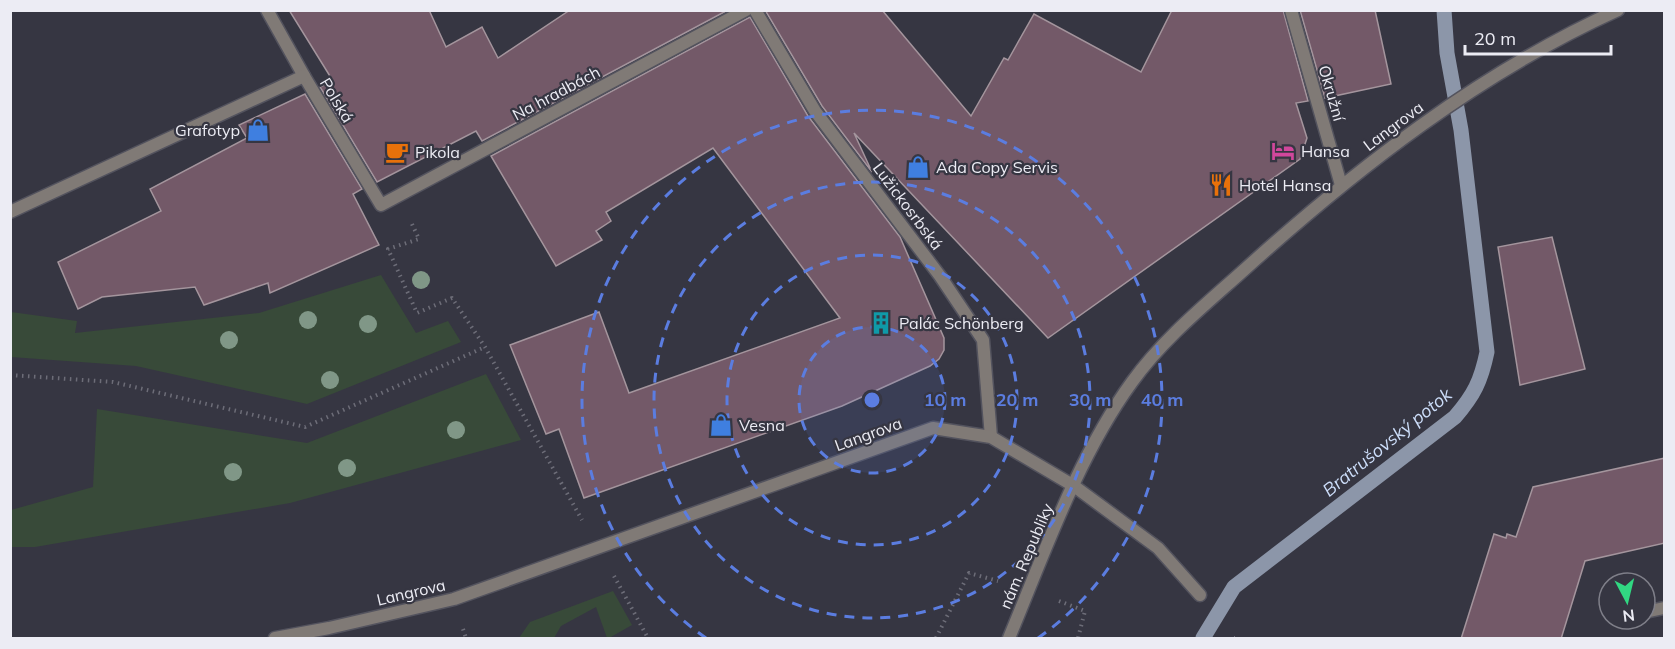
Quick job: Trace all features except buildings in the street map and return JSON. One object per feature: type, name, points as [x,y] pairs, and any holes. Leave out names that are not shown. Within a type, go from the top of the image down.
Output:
[{"type":"street","name":"Polská","points":[[267,10],[303,76],[381,205]]},
{"type":"street","name":"Na hradbách","points":[[381,205],[746,10]]},
{"type":"street","name":"Lužickosrbská","points":[[755,10],[815,111],[940,276],[983,340],[991,437]]},
{"type":"street","name":"Okružní","points":[[1291,10],[1341,185]]},
{"type":"street","name":"Langrova","points":[[275,639],[454,599],[933,428],[991,437],[1074,486],[1103,427],[1132,382],[1161,346],[1341,185],[1440,111],[1575,30],[1618,10]]},
{"type":"street","points":[[10,212],[303,76]]},
{"type":"street","points":[[1074,486],[1158,548],[1200,595]]},
{"type":"street","name":"nám. Republiky","points":[[1009,639],[1074,486]]},
{"type":"path","points":[[388,249],[417,313],[452,298],[485,346],[648,639]]},
{"type":"path","points":[[10,375],[113,382],[305,427],[485,346]]},
{"type":"path","points":[[936,639],[969,573]]},
{"type":"green space","points":[[381,275],[416,333],[448,321],[461,342],[307,404],[136,366],[11,357],[11,312],[77,321],[75,333],[259,313]]},
{"type":"green space","points":[[486,374],[521,440],[290,503],[35,547],[11,547],[11,510],[93,487],[97,409],[307,443]]},
{"type":"green space","points":[[613,591],[632,625],[609,638],[607,638],[596,607],[561,626],[554,638],[519,638],[530,622]]},
{"type":"waterway","name":"Bratrušovský potok","points":[[1203,638],[1234,587],[1455,417],[1467,402],[1479,380],[1487,352],[1461,130],[1447,53],[1444,10]]},
{"type":"place","name":"Grafotyp","points":[[258,130]]},
{"type":"place","name":"Hansa","points":[[1283,151]]},
{"type":"place","name":"Pikola","points":[[397,152]]},
{"type":"place","name":"Ada Copy Servis","points":[[918,167]]},
{"type":"place","name":"Hotel Hansa","points":[[1221,185]]},
{"type":"place","name":"Palác Schönberg","points":[[881,323]]},
{"type":"place","name":"Vesna","points":[[721,425]]}]
